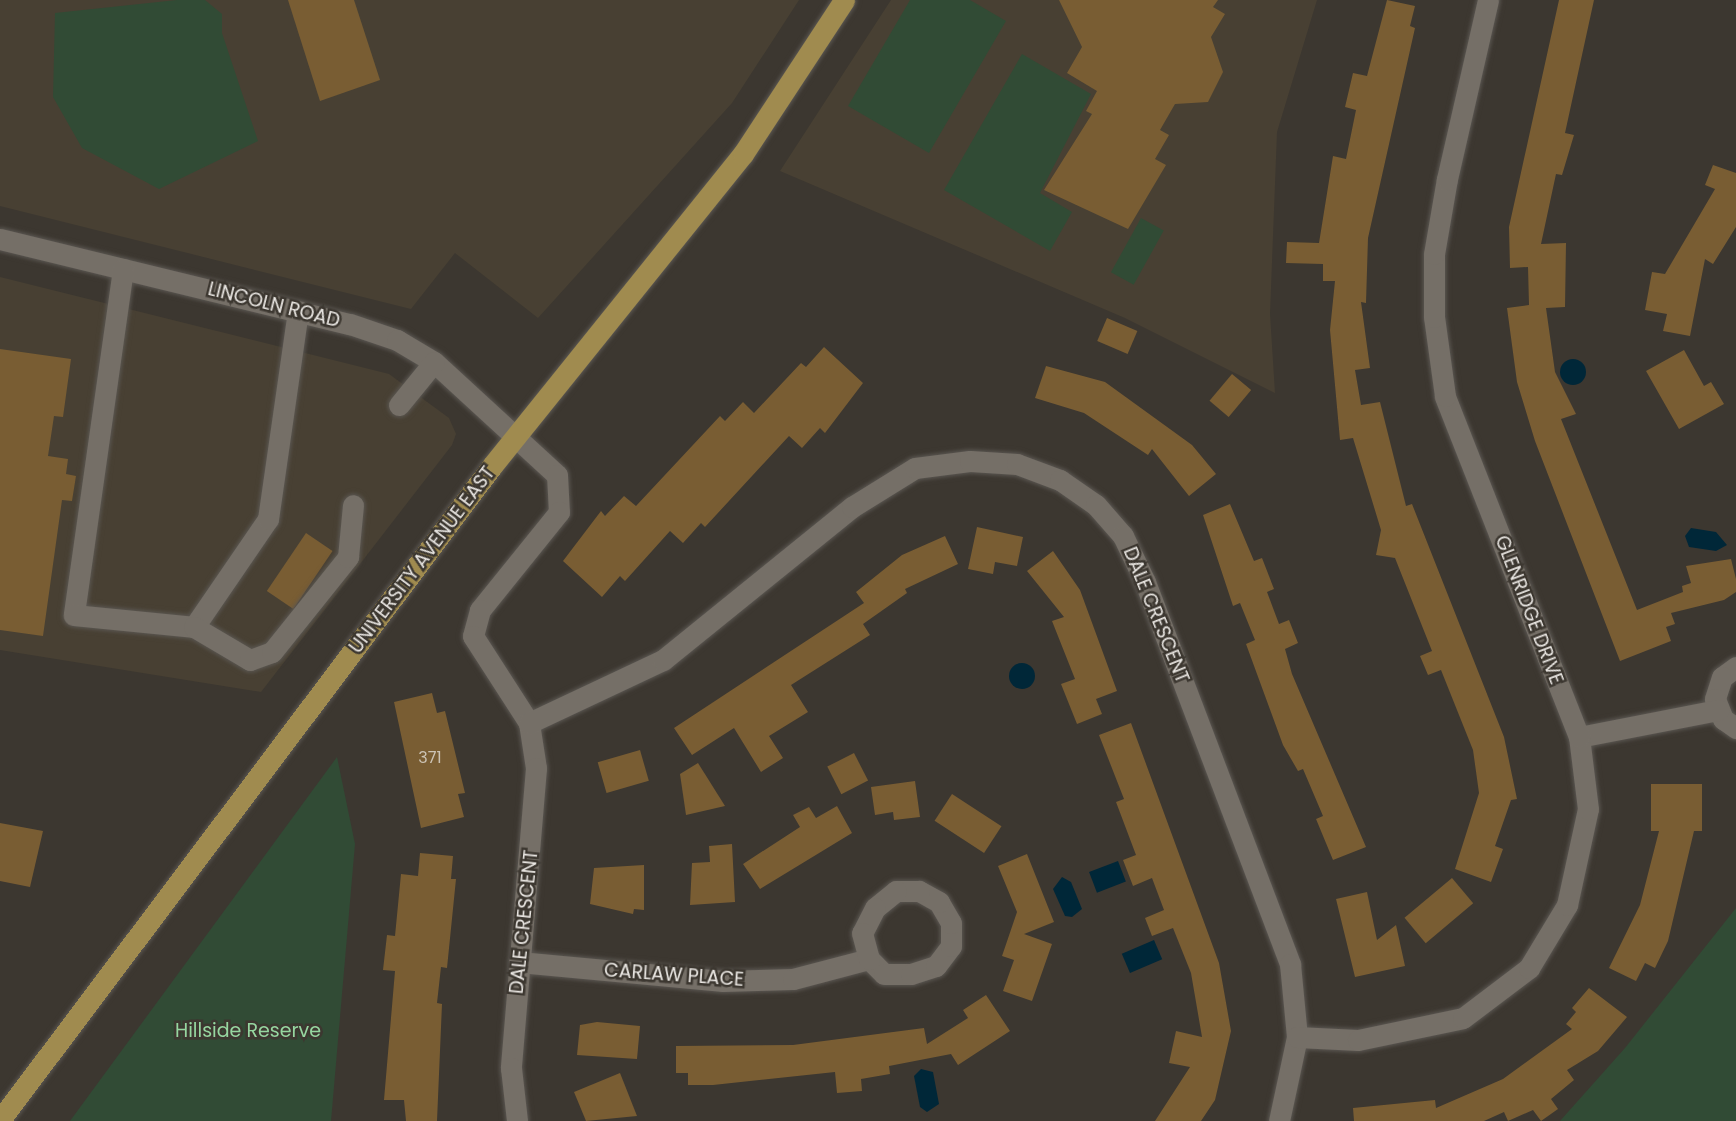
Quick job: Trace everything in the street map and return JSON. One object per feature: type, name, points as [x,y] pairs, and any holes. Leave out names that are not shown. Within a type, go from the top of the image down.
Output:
[{"type":"main road","name":"UNIVERSITY AVENUE EAST","points":[[0,1121],[516,437],[743,154],[844,0]]},
{"type":"street","name":"GLENRIDGE DRIVE","points":[[1297,1037],[1358,1040],[1463,1018],[1530,968],[1567,905],[1588,809],[1579,737],[1445,396],[1434,317],[1441,217],[1488,0]]},
{"type":"street","name":"LINCOLN ROAD","points":[[0,239],[298,311],[397,340],[434,362],[516,437]]},
{"type":"street","points":[[123,269],[74,615],[194,627],[250,660],[272,652],[348,557],[354,505]]},
{"type":"street","points":[[194,627],[268,519],[298,311]]},
{"type":"street","points":[[399,405],[434,362]]},
{"type":"street","name":"DALE CRESCENT","points":[[516,437],[557,475],[559,512],[480,610],[473,636],[528,723],[536,768],[535,820],[519,962],[511,1068],[517,1121]]},
{"type":"street","name":"DALE CRESCENT","points":[[528,723],[663,660],[852,507],[915,468],[970,461],[1017,464],[1060,480],[1096,505],[1123,536],[1145,582],[1290,964],[1297,1037],[1279,1121]]},
{"type":"street","points":[[1736,667],[1717,688],[1718,710],[1736,728]]},
{"type":"street","points":[[1579,737],[1718,710]]},
{"type":"street","points":[[896,891],[919,891],[939,902],[951,923],[951,946],[936,966],[884,974],[869,959],[862,933],[885,900],[896,891]]},
{"type":"street","name":"CARLAW PLACE","points":[[519,962],[723,981],[793,979],[869,959]]},
{"type":"shaded area","points":[[0,0],[799,0],[732,103],[538,318],[455,253],[411,309],[0,206]]},
{"type":"shaded area","points":[[891,0],[1317,0],[1277,132],[1270,314],[1275,393],[1125,318],[780,171]]},
{"type":"shaded area","points":[[0,277],[389,374],[449,418],[456,434],[452,445],[261,692],[0,650]]},
{"type":"green space","points":[[177,0],[205,0],[222,14],[222,33],[258,141],[159,189],[82,148],[53,97],[55,13]]},
{"type":"green space","points":[[910,0],[970,0],[1006,21],[929,153],[848,106]]},
{"type":"green space","points":[[1022,54],[1091,94],[1040,193],[1072,212],[1050,251],[944,190]]},
{"type":"green space","points":[[1141,218],[1164,231],[1134,285],[1111,272]]},
{"type":"green space","name":"Hillside Reserve","points":[[337,757],[355,844],[331,1121],[70,1121]]},
{"type":"green space","points":[[1736,908],[1736,1121],[1560,1121],[1625,1048]]},
{"type":"water","points":[[1573,359],[1582,363],[1586,372],[1582,381],[1573,385],[1564,381],[1560,372],[1564,363]]},
{"type":"water","points":[[1691,528],[1716,532],[1727,545],[1716,551],[1689,547],[1685,536]]},
{"type":"water","points":[[1022,663],[1031,667],[1035,676],[1031,685],[1022,689],[1013,685],[1009,676],[1013,667]]},
{"type":"water","points":[[1118,861],[1126,882],[1097,893],[1089,872]]},
{"type":"water","points":[[1062,877],[1071,882],[1082,909],[1072,917],[1065,916],[1053,889]]},
{"type":"water","points":[[1154,940],[1162,959],[1130,973],[1122,954]]},
{"type":"water","points":[[921,1069],[933,1072],[939,1104],[927,1112],[920,1107],[914,1076]]},
{"type":"building","points":[[288,0],[354,0],[380,80],[320,101]]},
{"type":"building","points":[[1059,0],[1218,0],[1213,7],[1225,14],[1211,37],[1223,72],[1208,102],[1175,104],[1160,130],[1169,135],[1155,159],[1166,165],[1128,229],[1044,190],[1092,114],[1086,111],[1097,91],[1067,73],[1082,47]]},
{"type":"building","points":[[1387,0],[1415,6],[1410,26],[1415,28],[1368,238],[1366,303],[1361,302],[1370,368],[1355,370],[1361,405],[1380,402],[1406,506],[1412,504],[1504,737],[1517,799],[1511,800],[1495,846],[1503,849],[1491,882],[1455,869],[1479,793],[1473,750],[1441,670],[1428,675],[1420,656],[1432,651],[1395,558],[1376,555],[1381,530],[1353,438],[1340,440],[1330,330],[1335,281],[1323,281],[1323,264],[1286,263],[1287,242],[1319,243],[1333,156],[1346,159],[1356,110],[1345,107],[1353,73],[1367,76]]},
{"type":"building","points":[[1559,0],[1594,0],[1565,133],[1574,135],[1562,175],[1556,174],[1541,244],[1566,243],[1565,307],[1546,308],[1555,372],[1576,414],[1561,419],[1637,610],[1683,592],[1682,586],[1691,583],[1686,566],[1731,559],[1736,579],[1736,592],[1724,600],[1671,613],[1675,624],[1666,627],[1671,641],[1620,661],[1535,441],[1517,382],[1507,308],[1529,305],[1528,267],[1510,268],[1509,227]]},
{"type":"building","points":[[1713,165],[1736,173],[1736,227],[1713,264],[1705,259],[1690,336],[1663,331],[1667,314],[1645,310],[1652,272],[1665,274],[1715,189],[1705,185]]},
{"type":"building","points":[[1107,318],[1137,331],[1128,354],[1097,341]]},
{"type":"building","points":[[824,347],[863,383],[825,433],[820,428],[802,448],[789,436],[705,527],[701,523],[683,543],[670,531],[625,581],[620,576],[602,597],[563,561],[601,511],[605,516],[624,496],[636,506],[720,416],[725,421],[743,402],[754,413],[801,363],[806,367]]},
{"type":"building","points":[[0,349],[71,359],[63,417],[54,416],[48,456],[68,459],[66,474],[76,476],[72,501],[62,500],[43,636],[0,630]]},
{"type":"building","points":[[1684,350],[1704,386],[1711,382],[1724,404],[1679,429],[1646,371]]},
{"type":"building","points":[[1046,366],[1105,382],[1192,445],[1216,474],[1189,496],[1152,449],[1148,455],[1084,413],[1035,398]]},
{"type":"building","points":[[1232,374],[1251,390],[1229,417],[1210,401]]},
{"type":"building","points":[[1230,504],[1254,561],[1262,558],[1274,589],[1267,592],[1279,624],[1289,620],[1298,643],[1285,649],[1292,674],[1366,847],[1333,860],[1316,819],[1323,816],[1303,769],[1298,771],[1283,745],[1246,644],[1255,640],[1240,603],[1233,606],[1203,515]]},
{"type":"building","points":[[977,527],[1023,537],[1017,566],[995,562],[993,574],[968,569]]},
{"type":"building","points":[[306,533],[333,551],[293,609],[267,591]]},
{"type":"building","points":[[945,536],[958,564],[905,589],[907,593],[863,624],[870,635],[791,685],[808,712],[769,736],[783,758],[761,772],[734,728],[692,755],[674,728],[864,603],[856,592],[902,555]]},
{"type":"building","points":[[1053,551],[1080,590],[1117,691],[1096,699],[1102,714],[1077,724],[1061,684],[1075,679],[1052,621],[1064,617],[1027,571]]},
{"type":"building","points":[[432,693],[437,713],[445,711],[465,793],[458,794],[464,817],[421,828],[394,702]]},
{"type":"building","points":[[1131,723],[1219,963],[1231,1031],[1215,1100],[1201,1121],[1155,1121],[1190,1067],[1169,1063],[1176,1031],[1202,1037],[1191,973],[1173,928],[1152,936],[1145,918],[1164,910],[1152,878],[1133,886],[1123,860],[1136,855],[1116,802],[1124,799],[1099,735]]},
{"type":"building","points":[[640,750],[649,781],[607,793],[598,762]]},
{"type":"building","points":[[854,753],[868,781],[841,794],[827,767]]},
{"type":"building","points":[[698,763],[725,806],[686,815],[680,774]]},
{"type":"building","points":[[915,781],[920,817],[894,820],[893,812],[875,815],[871,787]]},
{"type":"building","points":[[1651,784],[1702,784],[1702,831],[1694,831],[1668,941],[1655,968],[1645,963],[1636,981],[1609,968],[1640,905],[1659,831],[1651,831]]},
{"type":"building","points":[[952,794],[1001,826],[984,853],[935,821]]},
{"type":"building","points":[[837,806],[852,833],[760,889],[743,864],[800,827],[793,815],[809,807],[816,818]]},
{"type":"building","points":[[0,823],[43,831],[30,887],[0,881]]},
{"type":"building","points":[[732,844],[735,902],[690,905],[692,863],[710,862],[709,846]]},
{"type":"building","points":[[420,853],[453,856],[451,879],[456,879],[447,968],[441,967],[437,1003],[442,1004],[437,1121],[406,1121],[404,1100],[384,1100],[395,971],[383,970],[387,935],[395,936],[401,874],[418,876]]},
{"type":"building","points":[[1027,854],[1054,922],[1024,934],[1052,944],[1032,1001],[1003,991],[1014,960],[1002,956],[1017,912],[998,866]]},
{"type":"building","points":[[644,865],[644,910],[634,909],[633,914],[590,904],[594,868]]},
{"type":"building","points":[[1452,878],[1473,903],[1426,943],[1405,918]]},
{"type":"building","points":[[1367,892],[1377,940],[1396,925],[1405,966],[1355,977],[1336,899]]},
{"type":"building","points":[[1589,988],[1627,1017],[1598,1051],[1567,1070],[1574,1080],[1551,1099],[1558,1109],[1541,1121],[1533,1110],[1508,1121],[1504,1112],[1484,1121],[1354,1121],[1353,1108],[1435,1100],[1436,1108],[1503,1079],[1572,1029],[1566,1024],[1576,1012],[1572,1008]]},
{"type":"building","points":[[986,995],[1010,1031],[958,1065],[951,1054],[889,1066],[890,1074],[861,1079],[862,1091],[837,1093],[835,1072],[713,1085],[688,1085],[688,1073],[676,1073],[676,1046],[793,1045],[924,1028],[927,1044],[968,1018],[963,1010]]},
{"type":"building","points":[[597,1022],[640,1026],[637,1059],[577,1055],[580,1025]]},
{"type":"building","points":[[620,1073],[637,1116],[586,1121],[574,1092]]}]
